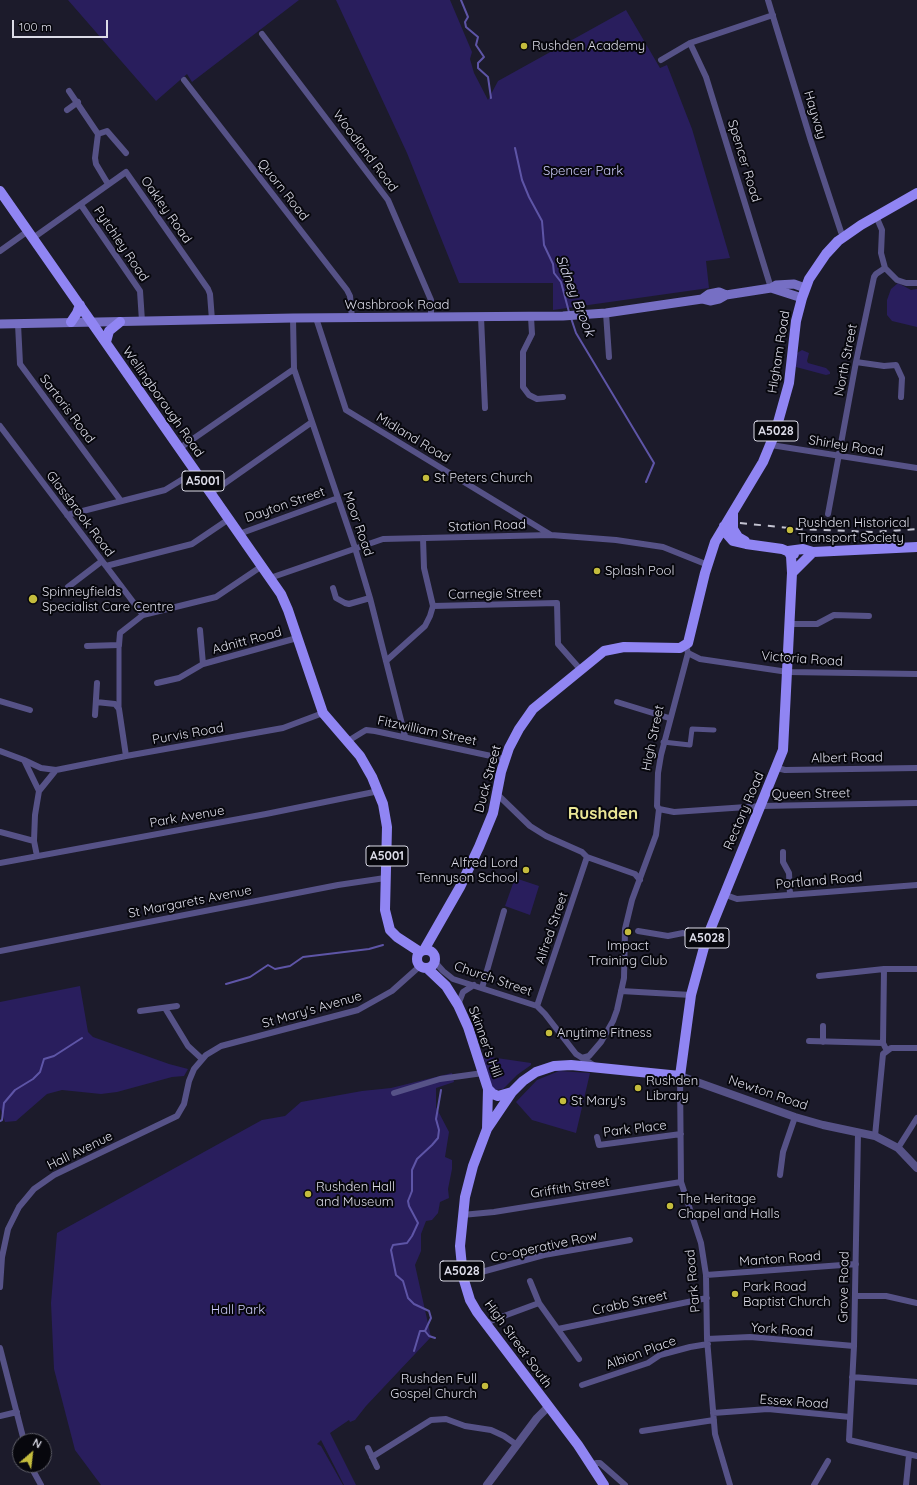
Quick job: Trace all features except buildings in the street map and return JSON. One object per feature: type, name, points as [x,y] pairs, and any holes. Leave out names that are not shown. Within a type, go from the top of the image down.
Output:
[{"type":"main road","name":"Wellingborough Road","points":[[0,191],[262,566],[285,602],[323,714],[348,741],[367,766],[378,791],[387,827],[385,910],[390,930],[397,938],[422,951]]},
{"type":"main road","name":"Higham Road","points":[[733,512],[771,445],[788,389],[792,341],[804,293],[821,261],[844,236],[917,193]]},
{"type":"main road","name":"Washbrook Road","points":[[0,324],[293,318],[569,316],[606,313],[702,299],[716,300],[726,295],[771,288],[776,285],[794,284],[804,293]]},
{"type":"main road","points":[[71,322],[80,305]]},
{"type":"main road","points":[[106,342],[109,331],[120,322]]},
{"type":"main road","points":[[733,512],[732,526],[734,538]]},
{"type":"main road","name":"High Street","points":[[687,650],[715,542],[733,512]]},
{"type":"main road","points":[[724,526],[738,542],[788,551],[803,549],[813,552],[917,547]]},
{"type":"main road","points":[[714,549],[720,543],[734,538]]},
{"type":"main road","name":"Rectory Road","points":[[680,1076],[691,995],[706,940],[777,768],[784,742],[792,573],[791,556],[788,551]]},
{"type":"main road","points":[[792,573],[813,552]]},
{"type":"main road","name":"Duck Street","points":[[422,951],[460,887],[479,847],[491,819],[505,759],[514,736],[533,709],[598,655],[616,648],[676,648],[687,650]]},
{"type":"main road","points":[[422,951],[417,958],[427,965]]},
{"type":"main road","name":"A5028","points":[[422,951],[432,953],[427,965]]},
{"type":"main road","name":"Skinner's Hill","points":[[427,965],[446,986],[458,1005],[468,1027],[488,1089],[487,1129]]},
{"type":"main road","name":"A5028","points":[[512,1092],[523,1080],[536,1072],[554,1066],[571,1065],[599,1068]]},
{"type":"main road","name":"Newton Road","points":[[599,1068],[680,1076]]},
{"type":"main road","name":"Skinner's Hill","points":[[488,1089],[498,1096],[512,1092]]},
{"type":"main road","name":"High Street South","points":[[512,1092],[487,1129],[471,1173],[462,1215],[460,1246],[463,1277],[470,1300],[486,1324],[548,1407]]},
{"type":"main road","name":"A5028","points":[[548,1407],[592,1465],[604,1485]]},
{"type":"street","name":"Hayway","points":[[768,0],[840,232],[844,236]]},
{"type":"street","points":[[661,60],[690,43],[773,16]]},
{"type":"street","name":"Woodland Road","points":[[262,34],[388,200],[431,300],[431,317]]},
{"type":"street","name":"Spencer Road","points":[[690,43],[706,77],[771,288]]},
{"type":"street","name":"Quorn Road","points":[[184,80],[347,290],[350,296],[352,318]]},
{"type":"street","points":[[69,91],[78,102],[98,134],[95,158],[96,164],[108,184]]},
{"type":"street","points":[[68,110],[78,102]]},
{"type":"street","points":[[98,134],[107,131],[126,153]]},
{"type":"street","name":"Oakley Road","points":[[0,251],[81,205],[126,172],[208,289],[210,294],[212,320]]},
{"type":"street","name":"Pytchley Road","points":[[81,205],[140,291],[142,321]]},
{"type":"street","points":[[876,216],[882,230],[881,260],[885,268],[897,280],[906,283],[917,283]]},
{"type":"street","name":"North Street","points":[[828,514],[856,362],[874,277],[885,268]]},
{"type":"street","points":[[606,313],[608,357]]},
{"type":"street","points":[[481,317],[485,408]]},
{"type":"street","points":[[532,317],[532,334],[523,352],[523,387],[529,395],[537,399],[563,397]]},
{"type":"street","name":"Moor Road","points":[[293,318],[294,369],[355,548],[370,598],[405,736]]},
{"type":"street","name":"Midland Road","points":[[316,318],[346,410],[551,535]]},
{"type":"street","name":"Sartoris Road","points":[[18,324],[20,364],[121,501]]},
{"type":"street","points":[[856,362],[884,366],[896,365],[902,378],[901,397]]},
{"type":"street","points":[[180,448],[294,369]]},
{"type":"street","points":[[211,493],[312,422]]},
{"type":"street","name":"Glassbrook Road","points":[[0,426],[143,615]]},
{"type":"street","name":"Shirley Road","points":[[771,445],[917,468]]},
{"type":"street","points":[[67,516],[165,490],[196,471]]},
{"type":"street","name":"Dayton Street","points":[[239,534],[338,498]]},
{"type":"street","points":[[106,566],[192,544],[229,519]]},
{"type":"street","name":"Station Road","points":[[270,578],[383,539],[551,535],[616,540],[658,546],[708,565]]},
{"type":"street","points":[[386,661],[426,626],[430,616],[432,606],[424,568],[423,538]]},
{"type":"street","points":[[68,587],[102,561]]},
{"type":"street","points":[[126,756],[119,709],[120,633],[143,615],[216,597],[262,566]]},
{"type":"street","points":[[333,588],[336,598],[345,603],[349,604],[370,598]]},
{"type":"street","name":"Carnegie Street","points":[[432,606],[557,603],[558,644],[580,669]]},
{"type":"street","points":[[789,624],[817,624],[834,616],[869,616]]},
{"type":"street","name":"Adnitt Road","points":[[200,630],[203,664]]},
{"type":"street","name":"Adnitt Road","points":[[157,683],[179,678],[203,664],[297,638]]},
{"type":"street","points":[[87,646],[119,645]]},
{"type":"street","name":"Victoria Road","points":[[687,650],[700,659],[788,672],[917,674]]},
{"type":"street","name":"High Street","points":[[582,1058],[589,1056],[601,1042],[613,1021],[621,991],[624,978],[625,929],[656,835],[659,809],[657,806],[658,773],[663,742],[687,650]]},
{"type":"street","points":[[95,715],[97,683]]},
{"type":"street","points":[[0,701],[30,710]]},
{"type":"street","points":[[96,702],[115,704],[119,709]]},
{"type":"street","points":[[617,702],[669,718]]},
{"type":"street","name":"Purvis Road","points":[[0,751],[40,768],[56,770],[283,728],[323,714]]},
{"type":"street","points":[[663,742],[690,745],[692,729],[714,730]]},
{"type":"street","name":"Fitzwilliam Street","points":[[348,741],[366,730],[405,736],[505,759]]},
{"type":"street","points":[[24,760],[39,791]]},
{"type":"street","name":"Albert Road","points":[[777,768],[785,770],[917,768]]},
{"type":"street","points":[[37,856],[34,841],[35,815],[39,791],[56,770]]},
{"type":"street","name":"Park Avenue","points":[[0,863],[266,814],[378,791]]},
{"type":"street","points":[[497,794],[530,826],[546,836],[582,852],[587,857],[630,872],[640,880]]},
{"type":"street","name":"Queen Street","points":[[659,809],[674,812],[761,806],[917,803]]},
{"type":"street","points":[[0,832],[34,841]]},
{"type":"street","points":[[783,852],[783,862],[788,873],[790,895]]},
{"type":"street","name":"Alfred Street","points":[[537,1006],[587,857]]},
{"type":"street","name":"St Margarets Avenue","points":[[0,951],[338,885],[385,878]]},
{"type":"street","name":"Portland Road","points":[[724,894],[737,899],[917,885]]},
{"type":"street","points":[[482,988],[504,911]]},
{"type":"street","points":[[638,931],[668,936],[683,933],[706,940]]},
{"type":"street","name":"Church Street","points":[[427,965],[448,976],[537,1006],[576,1054],[599,1068]]},
{"type":"street","name":"St Mary's Avenue","points":[[202,1059],[221,1046],[358,1010],[392,992],[427,965]]},
{"type":"street","points":[[819,976],[884,969],[917,969]]},
{"type":"street","points":[[884,969],[883,1043],[886,1049]]},
{"type":"street","points":[[458,1005],[463,992],[474,985]]},
{"type":"street","points":[[621,991],[691,995]]},
{"type":"street","points":[[140,1011],[177,1006]]},
{"type":"street","points":[[165,1008],[188,1046],[202,1059]]},
{"type":"street","points":[[823,1026],[823,1042]]},
{"type":"street","points":[[809,1041],[883,1043]]},
{"type":"street","points":[[875,1136],[882,1054],[886,1049],[891,1048],[917,1048]]},
{"type":"street","points":[[571,1065],[576,1060],[576,1054]]},
{"type":"street","name":"Hall Avenue","points":[[0,1288],[2,1244],[19,1207],[34,1189],[44,1181],[177,1116],[184,1104],[190,1077],[202,1059]]},
{"type":"street","points":[[394,1093],[440,1079],[483,1073]]},
{"type":"street","name":"Newton Road","points":[[680,1076],[795,1117],[875,1136],[898,1148],[917,1168]]},
{"type":"street","name":"Park Road","points":[[680,1076],[681,1182],[701,1243],[706,1275],[708,1342],[715,1434],[730,1485]]},
{"type":"street","points":[[780,1175],[783,1152],[795,1117]]},
{"type":"street","points":[[898,1148],[917,1118]]},
{"type":"street","name":"Grove Road","points":[[858,1133],[854,1346],[849,1440],[909,1455]]},
{"type":"street","name":"Park Place","points":[[597,1137],[598,1145],[681,1134]]},
{"type":"street","name":"Griffith Street","points":[[462,1215],[494,1212],[681,1182]]},
{"type":"street","name":"Co-operative Row","points":[[463,1277],[544,1255],[630,1240]]},
{"type":"street","name":"Manton Road","points":[[706,1275],[856,1264]]},
{"type":"street","points":[[530,1281],[539,1303],[579,1359]]},
{"type":"street","points":[[855,1296],[886,1296],[917,1303]]},
{"type":"street","name":"Crabb Street","points":[[558,1329],[707,1298]]},
{"type":"street","points":[[486,1324],[539,1303]]},
{"type":"street","name":"York Road","points":[[708,1342],[750,1338],[854,1346]]},
{"type":"street","name":"Albion Place","points":[[582,1385],[648,1363],[660,1356],[708,1342]]},
{"type":"street","points":[[0,1348],[22,1433]]},
{"type":"street","points":[[852,1377],[917,1382]]},
{"type":"street","points":[[487,1485],[537,1418],[548,1407]]},
{"type":"street","name":"Essex Road","points":[[642,1431],[713,1416],[768,1409],[850,1417]]},
{"type":"street","points":[[0,1416],[17,1412]]},
{"type":"street","points":[[372,1457],[392,1446],[420,1425],[432,1420],[446,1419],[464,1426],[491,1430],[504,1436],[517,1445]]},
{"type":"street","points":[[368,1448],[377,1467]]},
{"type":"street","points":[[906,1485],[909,1455],[917,1456]]},
{"type":"street","points":[[814,1485],[828,1461]]},
{"type":"street","points":[[592,1465],[600,1463],[625,1485]]},
{"type":"street","points":[[35,1473],[42,1485]]},
{"type":"green space","points":[[68,0],[299,0],[192,82],[187,74],[156,101]]},
{"type":"green space","name":"Spencer Park","points":[[336,0],[450,0],[472,52],[470,59],[474,73],[488,100],[498,81],[626,10],[660,68],[667,65],[692,129],[730,258],[706,261],[709,288],[553,310],[553,283],[459,283],[407,153]]},
{"type":"green space","points":[[898,283],[911,290],[917,289],[917,327],[892,321],[887,315],[887,300],[891,289]]},
{"type":"green space","points":[[802,350],[809,353],[808,363],[826,368],[830,374],[826,375],[796,367],[795,362],[797,353]]},
{"type":"green space","points":[[515,878],[539,886],[530,915],[505,906]]},
{"type":"green space","points":[[80,986],[88,1032],[93,1037],[169,1064],[188,1069],[184,1076],[172,1077],[117,1092],[101,1094],[62,1090],[47,1094],[16,1121],[5,1122],[0,1108],[0,1002]]},
{"type":"green space","points":[[483,1056],[531,1063],[531,1065],[517,1075],[503,1089],[496,1090],[492,1087]]},
{"type":"green space","points":[[559,1071],[590,1073],[576,1133],[532,1120],[516,1102],[537,1080]]},
{"type":"green space","name":"Hall Park","points":[[452,1073],[454,1082],[436,1088],[436,1107],[449,1132],[445,1157],[452,1160],[452,1169],[448,1189],[449,1198],[440,1202],[438,1213],[432,1220],[426,1221],[421,1234],[421,1251],[415,1265],[431,1337],[366,1406],[355,1420],[350,1422],[349,1420],[330,1433],[356,1485],[344,1485],[321,1440],[317,1444],[321,1446],[343,1485],[101,1485],[75,1450],[54,1369],[51,1303],[57,1233],[262,1120],[285,1116],[301,1102],[362,1091],[391,1088]]},
{"type":"waterway","name":"Sidney Brook","points":[[461,0],[468,17],[465,22],[466,27],[478,37],[476,45],[484,57],[478,63],[478,68],[488,77],[491,98]]},
{"type":"waterway","name":"Sidney Brook","points":[[515,148],[522,180],[542,221],[544,245],[553,264],[554,273],[561,282],[569,312]]},
{"type":"waterway","name":"Sidney Brook","points":[[571,318],[576,333],[654,463],[646,482]]},
{"type":"waterway","points":[[226,984],[250,977],[268,965],[275,969],[290,966],[303,957],[369,949],[383,945]]},
{"type":"waterway","points":[[0,1121],[2,1120],[4,1103],[15,1090],[33,1079],[40,1072],[44,1059],[54,1056],[82,1038]]},
{"type":"waterway","name":"Sidney Brook","points":[[414,1351],[420,1331],[425,1331],[431,1318],[429,1311],[414,1304],[408,1298],[403,1281],[396,1275],[391,1250],[393,1245],[407,1243],[418,1223],[408,1201],[412,1191],[412,1170],[417,1159],[438,1138],[439,1130],[436,1119],[441,1090]]},
{"type":"waterway","points":[[425,1331],[429,1336],[435,1338]]},
{"type":"railway","points":[[740,523],[799,529],[874,532],[917,529]]},
{"type":"place","name":"Rushden Academy","points":[[524,46]]},
{"type":"place","name":"St Peters Church","points":[[426,478]]},
{"type":"place","name":"Rushden Historical Transport Society","points":[[790,530]]},
{"type":"place","name":"Splash Pool","points":[[597,571]]},
{"type":"place","name":"Spinneyfields Specialist Care Centre","points":[[33,599]]},
{"type":"place","name":"Alfred Lord Tennyson School","points":[[526,870]]},
{"type":"place","name":"Impact Training Club","points":[[628,932]]},
{"type":"place","name":"Anytime Fitness","points":[[549,1033]]},
{"type":"place","name":"Rushden Library","points":[[638,1088]]},
{"type":"place","name":"St Mary's","points":[[563,1101]]},
{"type":"place","name":"Rushden Hall and Museum","points":[[308,1194]]},
{"type":"place","name":"The Heritage Chapel and Halls","points":[[670,1206]]},
{"type":"place","name":"Park Road Baptist Church","points":[[735,1294]]},
{"type":"place","name":"Rushden Full Gospel Church","points":[[485,1386]]},
{"type":"district","name":"Rushden","points":[[603,814]]}]
